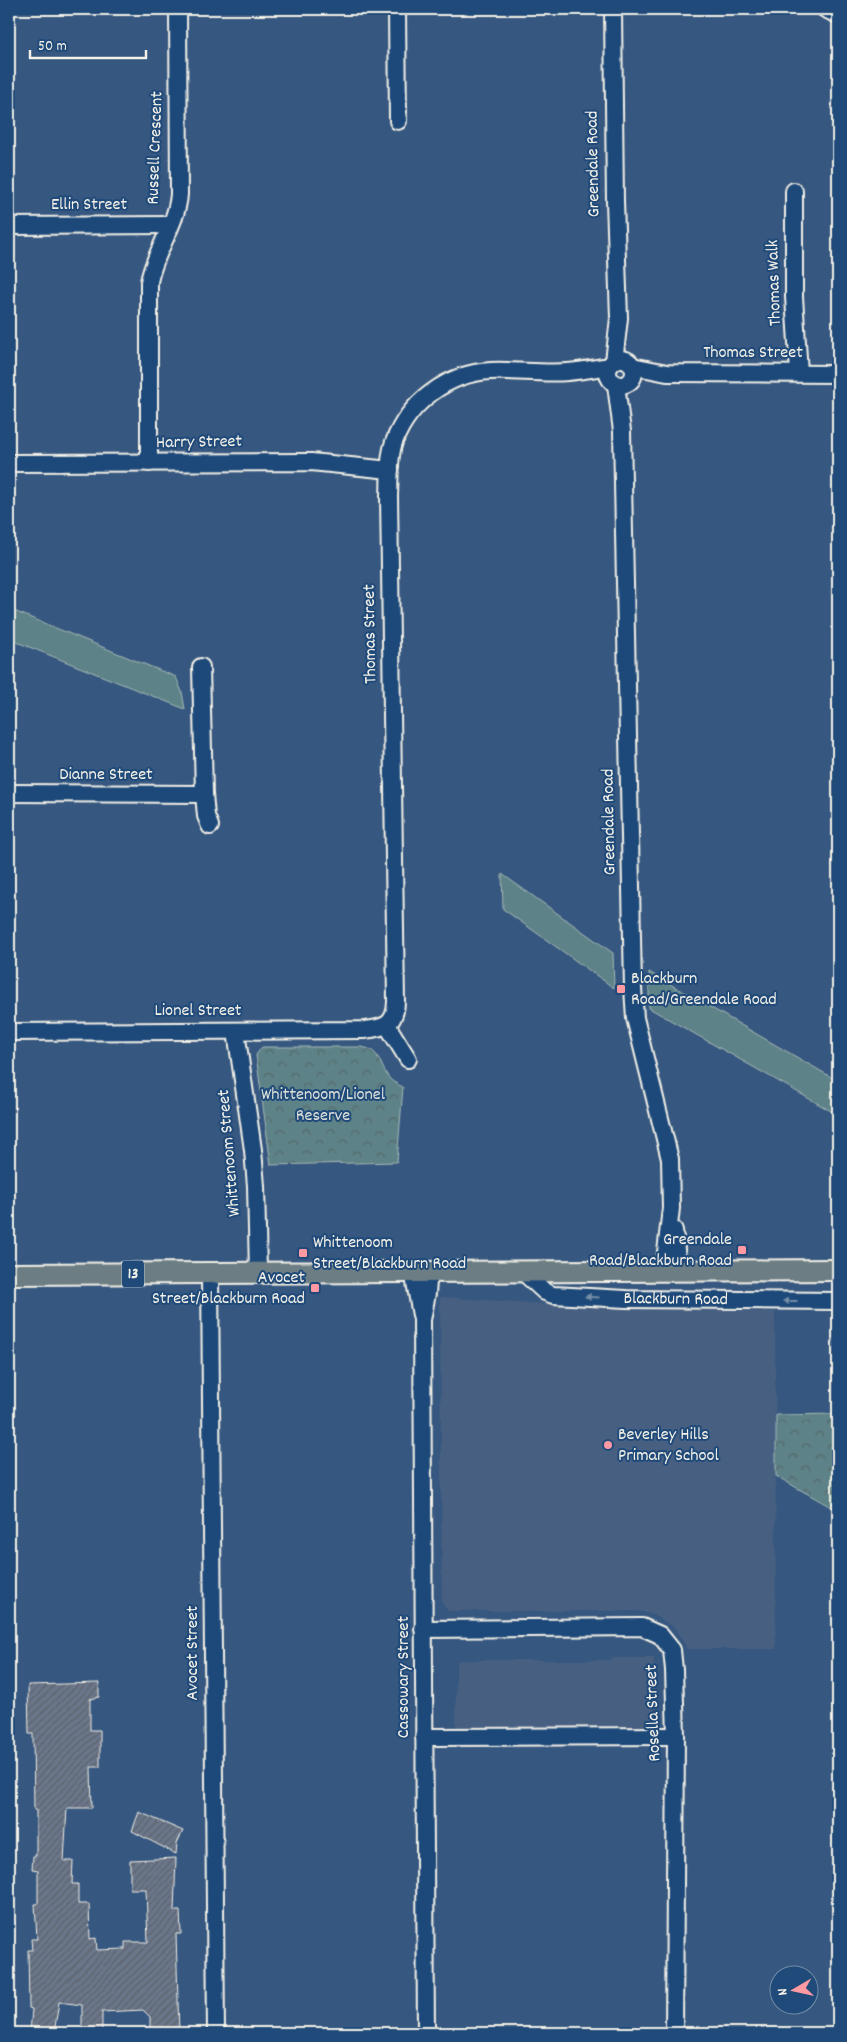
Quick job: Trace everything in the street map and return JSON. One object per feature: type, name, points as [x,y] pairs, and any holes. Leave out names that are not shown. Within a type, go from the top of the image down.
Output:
[{"type":"main road","name":"Blackburn Road","points":[[9,1274],[521,1270],[838,1270]]},
{"type":"street","name":"Russell Crescent","points":[[150,463],[148,282],[154,263],[177,210],[178,9]]},
{"type":"street","points":[[397,9],[398,121]]},
{"type":"street","name":"Greendale Road","points":[[613,9],[615,201],[621,373],[633,996],[635,1018],[670,1159],[671,1270]]},
{"type":"street","points":[[825,9],[838,16]]},
{"type":"street","name":"Thomas Walk","points":[[794,191],[794,297],[799,373]]},
{"type":"street","name":"Ellin Street","points":[[9,226],[170,225]]},
{"type":"street","name":"Thomas Street","points":[[387,1025],[394,1017],[396,1002],[390,470],[392,450],[401,428],[419,403],[441,386],[452,380],[478,372],[838,374]]},
{"type":"street","name":"Harry Street","points":[[9,462],[311,462],[390,470]]},
{"type":"street","points":[[201,667],[204,794],[206,816],[210,826]]},
{"type":"street","name":"Dianne Street","points":[[9,794],[204,794]]},
{"type":"street","points":[[387,1025],[408,1059]]},
{"type":"street","name":"Lionel Street","points":[[9,1032],[364,1030],[387,1025]]},
{"type":"street","name":"Whittenoom Street","points":[[236,1031],[253,1150],[256,1186],[258,1272]]},
{"type":"street","name":"Blackburn Road","points":[[521,1270],[546,1292],[553,1295],[626,1299],[838,1301]]},
{"type":"street","name":"Cassowary Street","points":[[421,1271],[427,1294],[422,1320],[426,2033]]},
{"type":"street","name":"Avocet Street","points":[[210,1273],[216,2033]]},
{"type":"street","name":"Rosella Street","points":[[423,1629],[642,1627],[660,1635],[672,1650],[676,1736],[674,2033]]},
{"type":"street","points":[[424,1737],[676,1736]]},
{"type":"shaded area","name":"Beverley Hills Primary School","points":[[440,1297],[530,1303],[775,1312],[776,1649],[687,1649],[677,1630],[672,1626],[653,1615],[639,1611],[448,1611],[442,1603]]},
{"type":"shaded area","points":[[612,1658],[654,1658],[654,1740],[456,1741],[456,1664],[459,1660],[611,1660]]},
{"type":"green space","points":[[9,609],[176,677],[182,692],[185,709],[9,639]]},
{"type":"green space","points":[[502,874],[613,953],[614,988],[503,909]]},
{"type":"green space","points":[[649,972],[838,1081],[838,1115],[649,1008]]},
{"type":"green space","name":"Whittenoom/Lionel Reserve","points":[[262,1047],[361,1047],[372,1050],[378,1057],[388,1077],[403,1087],[397,1162],[271,1165],[256,1055]]},
{"type":"green space","points":[[838,1414],[838,1511],[776,1476],[776,1415]]},
{"type":"building","points":[[99,1683],[99,1697],[90,1699],[90,1730],[100,1730],[100,1767],[91,1767],[92,1808],[67,1808],[64,1861],[73,1861],[72,1884],[78,1884],[78,1904],[89,1904],[90,1939],[96,1938],[97,1950],[125,1949],[125,1942],[148,1942],[146,1889],[130,1889],[130,1860],[176,1858],[174,1911],[180,1911],[181,1934],[176,1934],[179,2033],[150,2033],[150,2017],[143,2010],[102,2012],[102,2033],[82,2033],[82,2005],[59,2002],[54,2033],[30,2033],[32,2009],[29,2008],[28,1950],[32,1950],[31,1939],[37,1939],[35,1904],[38,1904],[38,1870],[32,1869],[33,1856],[36,1856],[36,1810],[34,1810],[33,1734],[29,1734],[28,1685]]},
{"type":"building","points":[[139,1812],[183,1831],[177,1843],[176,1854],[132,1831]]},
{"type":"place","name":"Blackburn Road/Greendale Road","points":[[621,989]]},
{"type":"place","name":"Greendale Road/Blackburn Road","points":[[742,1250]]},
{"type":"place","name":"Whittenoom Street/Blackburn Road","points":[[303,1253]]},
{"type":"place","name":"Avocet Street/Blackburn Road","points":[[315,1288]]},
{"type":"place","name":"Beverley Hills Primary School","points":[[608,1445]]}]
